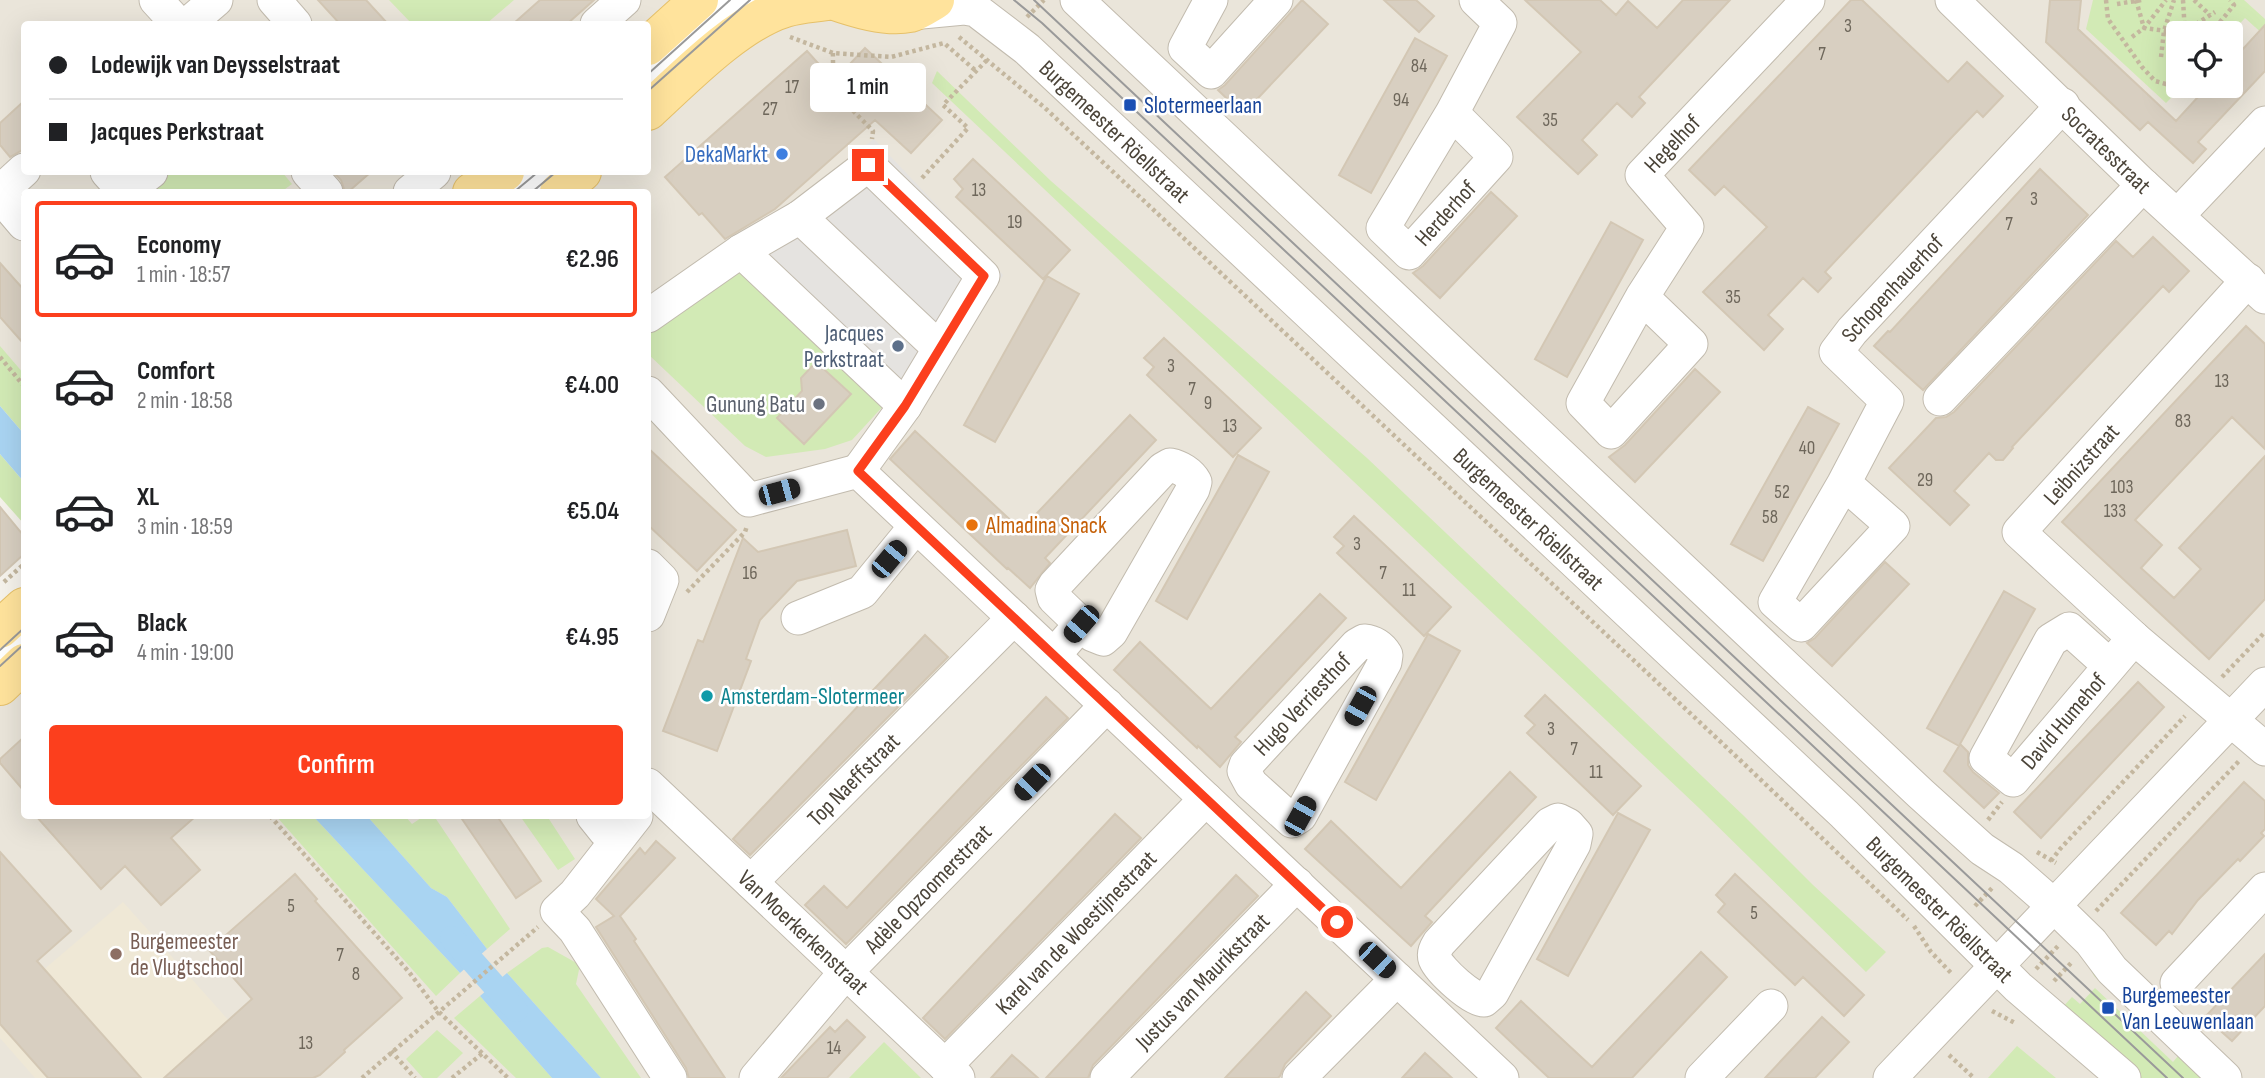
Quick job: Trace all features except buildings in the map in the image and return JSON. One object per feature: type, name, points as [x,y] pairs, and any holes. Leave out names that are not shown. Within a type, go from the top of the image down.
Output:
[{"type":"main road","points":[[651,43],[699,0]]},
{"type":"main road","points":[[651,108],[755,20],[786,7],[833,0],[864,10],[923,6]]},
{"type":"main road","points":[[477,189],[500,175]]},
{"type":"main road","points":[[562,189],[579,175]]},
{"type":"main road","points":[[0,629],[21,610]]},
{"type":"main road","points":[[0,686],[21,666]]},
{"type":"street","points":[[156,0],[175,21]]},
{"type":"street","points":[[192,21],[216,0]]},
{"type":"street","points":[[274,0],[292,21]]},
{"type":"street","points":[[600,21],[624,0]]},
{"type":"street","points":[[651,79],[741,0]]},
{"type":"street","points":[[1077,0],[1921,794],[1982,849],[2053,906],[2112,970],[2225,1078]]},
{"type":"street","points":[[1211,0],[1185,48],[1211,72],[1276,0]]},
{"type":"street","points":[[1452,113],[1500,23],[1476,0]]},
{"type":"street","name":"Hegelhof","points":[[1642,297],[1687,227],[1642,175],[1808,0]]},
{"type":"street","name":"Socratesstraat","points":[[1952,0],[2143,185],[2256,288]]},
{"type":"street","name":"Burgemeester Röellstraat","points":[[923,6],[964,8],[966,5],[1027,48],[1844,814],[2003,982],[2124,1078]]},
{"type":"street","name":"Schopenhauerhof","points":[[1844,482],[1886,401],[1836,352],[1852,331],[2063,105]]},
{"type":"street","points":[[2177,216],[2265,123]]},
{"type":"street","points":[[651,314],[741,251],[800,217],[868,165],[984,276],[905,406],[858,471],[749,500],[651,396]]},
{"type":"street","points":[[21,173],[0,194],[21,220]]},
{"type":"street","points":[[110,175],[122,189]]},
{"type":"street","points":[[129,189],[147,175]]},
{"type":"street","points":[[311,175],[324,189]]},
{"type":"street","points":[[526,189],[542,175]]},
{"type":"street","points":[[1940,399],[2143,185]]},
{"type":"street","points":[[800,217],[939,348]]},
{"type":"street","points":[[741,251],[905,406]]},
{"type":"street","name":"Leibnizstraat","points":[[2134,638],[2020,532],[2256,288]]},
{"type":"street","points":[[1170,465],[1177,466],[1191,476],[1195,482],[1193,489],[1111,632],[1103,639],[1098,638],[1081,624],[1054,598],[1052,590],[1163,469],[1170,465]]},
{"type":"street","points":[[858,471],[1435,1015],[1489,1074]]},
{"type":"street","points":[[798,618],[862,592],[916,526]]},
{"type":"street","points":[[651,569],[662,580],[651,608]]},
{"type":"street","name":"Top Naeffstraat","points":[[751,882],[1014,618]]},
{"type":"street","points":[[1054,655],[1081,624]]},
{"type":"street","points":[[0,657],[21,638]]},
{"type":"street","points":[[2134,638],[2261,746]]},
{"type":"street","name":"David Humehof","points":[[2109,665],[2134,638]]},
{"type":"street","name":"Hugo Verriesthof","points":[[1364,641],[1377,645],[1386,655],[1385,662],[1300,816],[1292,821],[1269,802],[1246,777],[1244,771],[1249,760],[1357,645],[1364,641]]},
{"type":"street","points":[[1890,1078],[1971,992],[2003,982],[2053,906],[2265,684]]},
{"type":"street","name":"Adèle Opzoomerstraat","points":[[756,1078],[845,973],[1107,705]]},
{"type":"street","name":"Karel van de Woestijnestraat","points":[[952,1072],[1206,799]]},
{"type":"street","name":"Van Moerkerkenstraat","points":[[651,802],[751,882],[952,1072]]},
{"type":"street","points":[[1242,833],[1269,802]]},
{"type":"street","points":[[632,819],[575,894],[557,911],[575,930],[670,1078]]},
{"type":"street","points":[[1558,820],[1568,825],[1577,839],[1492,993],[1488,998],[1479,1000],[1461,986],[1434,957],[1439,943],[1550,824],[1558,820]]},
{"type":"street","name":"Justus van Maurikstraat","points":[[1107,1078],[1297,884]]},
{"type":"street","points":[[2177,983],[2265,889]]},
{"type":"street","points":[[1299,1078],[1397,979]]},
{"type":"street","points":[[1435,1015],[1461,986]]},
{"type":"street","points":[[1702,1078],[1771,1006]]},
{"type":"path","points":[[2106,0],[2108,19],[2127,47],[2155,81],[2166,84]]},
{"type":"path","points":[[2132,37],[2144,28],[2166,0]]},
{"type":"path","points":[[2161,57],[2164,31],[2174,0]]},
{"type":"path","points":[[2183,0],[2184,21]]},
{"type":"path","points":[[2194,0],[2213,14],[2202,21]]},
{"type":"path","points":[[2221,21],[2234,5],[2230,0]]},
{"type":"path","points":[[2117,4],[2138,1],[2144,28]]},
{"type":"path","points":[[2144,28],[2164,31]]},
{"type":"path","points":[[868,165],[873,131],[841,98],[832,75],[833,52],[891,57],[944,43],[976,71]]},
{"type":"path","name":"Burgemeester Röellstraat","points":[[970,45],[1045,108],[1740,760],[1915,928],[1931,952],[1971,992],[2003,982]]},
{"type":"path","points":[[903,198],[968,128],[943,105],[987,61]]},
{"type":"path","points":[[0,357],[21,382]]},
{"type":"path","points":[[683,596],[745,532],[753,500]]},
{"type":"path","points":[[0,586],[21,567]]},
{"type":"path","points":[[1971,992],[2003,982],[2053,906],[2060,849],[2265,632]]},
{"type":"path","points":[[2053,906],[2098,909],[2261,746]]},
{"type":"path","points":[[273,819],[409,972],[438,1011],[508,1078]]},
{"type":"path","points":[[1971,992],[2003,982],[2053,906]]},
{"type":"path","points":[[2003,982],[2053,906]]},
{"type":"path","points":[[362,1078],[557,911]]},
{"type":"path","points":[[1931,952],[2003,982]]},
{"type":"path","points":[[1929,1038],[1974,1078]]},
{"type":"path","points":[[391,1051],[415,1078]]},
{"type":"path","points":[[452,1078],[483,1053]]},
{"type":"shaded area","points":[[0,0],[2265,0],[2265,1078],[0,1078],[0,703],[21,684],[21,819],[651,819],[651,189],[21,189],[21,414],[0,388]]},
{"type":"shaded area","name":"Jacques Perkstraat","points":[[874,139],[1003,275],[913,417],[736,249]]},
{"type":"shaded area","name":"Burgemeester de Vlugtschool","points":[[123,902],[280,1078],[35,1078],[0,1038],[0,1007]]},
{"type":"green space","points":[[389,0],[514,0],[490,21],[409,21]]},
{"type":"green space","points":[[2093,0],[2244,0],[2265,19],[2265,36],[2245,18],[2242,21],[2166,21],[2166,98],[2171,98],[2166,103],[2086,29]]},
{"type":"green space","points":[[937,71],[1051,181],[1367,458],[1886,952],[1866,972],[1699,808],[932,83]]},
{"type":"green space","points":[[165,175],[284,175],[292,184],[285,189],[148,189]]},
{"type":"green space","points":[[743,264],[886,403],[852,440],[825,449],[766,457],[745,446],[651,357],[651,332]]},
{"type":"green space","points":[[0,346],[21,370],[21,430],[0,406]]},
{"type":"green space","points":[[0,454],[21,478],[21,521],[0,497]]},
{"type":"green space","points":[[279,819],[316,819],[460,973],[436,996]]},
{"type":"green space","points":[[370,819],[408,819],[412,824],[420,819],[436,819],[510,929],[487,949],[447,897],[431,888]]},
{"type":"green space","points":[[522,819],[549,819],[575,859],[558,870]]},
{"type":"green space","points":[[548,947],[580,965],[576,984],[641,1078],[601,1078],[507,973],[542,948]]},
{"type":"green space","points":[[2090,968],[2216,1078],[2135,1078],[2060,1010],[2072,997],[2080,1004],[2095,988],[2173,1062],[2178,1056],[2094,976]]},
{"type":"green space","points":[[480,996],[552,1078],[516,1078],[454,1018]]},
{"type":"green space","points":[[437,1030],[463,1053],[437,1078],[423,1078],[406,1059]]},
{"type":"green space","points":[[884,1042],[921,1078],[849,1078]]},
{"type":"green space","points":[[2017,1046],[2056,1078],[1988,1078]]},
{"type":"water","points":[[0,406],[21,430],[21,478],[0,454]]},
{"type":"water","points":[[316,819],[370,819],[431,888],[447,897],[487,949],[460,973]]},
{"type":"water","points":[[507,973],[601,1078],[552,1078],[480,996]]},
{"type":"waterway","points":[[452,938],[516,1010]]},
{"type":"tram line","points":[[651,71],[730,0]]},
{"type":"tram line","points":[[651,88],[750,0]]},
{"type":"tram line","points":[[1014,0],[1042,23],[2167,1078]]},
{"type":"tram line","points":[[1034,0],[2183,1078]]},
{"type":"tram line","points":[[518,189],[534,175]]},
{"type":"tram line","points":[[536,189],[552,175]]},
{"type":"tram line","points":[[0,650],[21,631]]},
{"type":"tram line","points":[[0,666],[21,647]]},
{"type":"place","name":"Slotermeerlaan","points":[[1130,105]]},
{"type":"place","name":"DekaMarkt","points":[[782,154]]},
{"type":"place","name":"Jacques Perkstraat","points":[[898,346]]},
{"type":"place","name":"Gunung Batu","points":[[819,404]]},
{"type":"place","name":"Almadina Snack","points":[[972,525]]},
{"type":"place","name":"Amsterdam-Slotermeer","points":[[707,696]]},
{"type":"place","name":"Burgemeester de Vlugtschool","points":[[116,954]]},
{"type":"place","name":"Burgemeester Van Leeuwenlaan","points":[[2108,1008]]},
{"type":"route","points":[[868,165],[984,276],[905,406],[858,471],[1337,922]]}]
